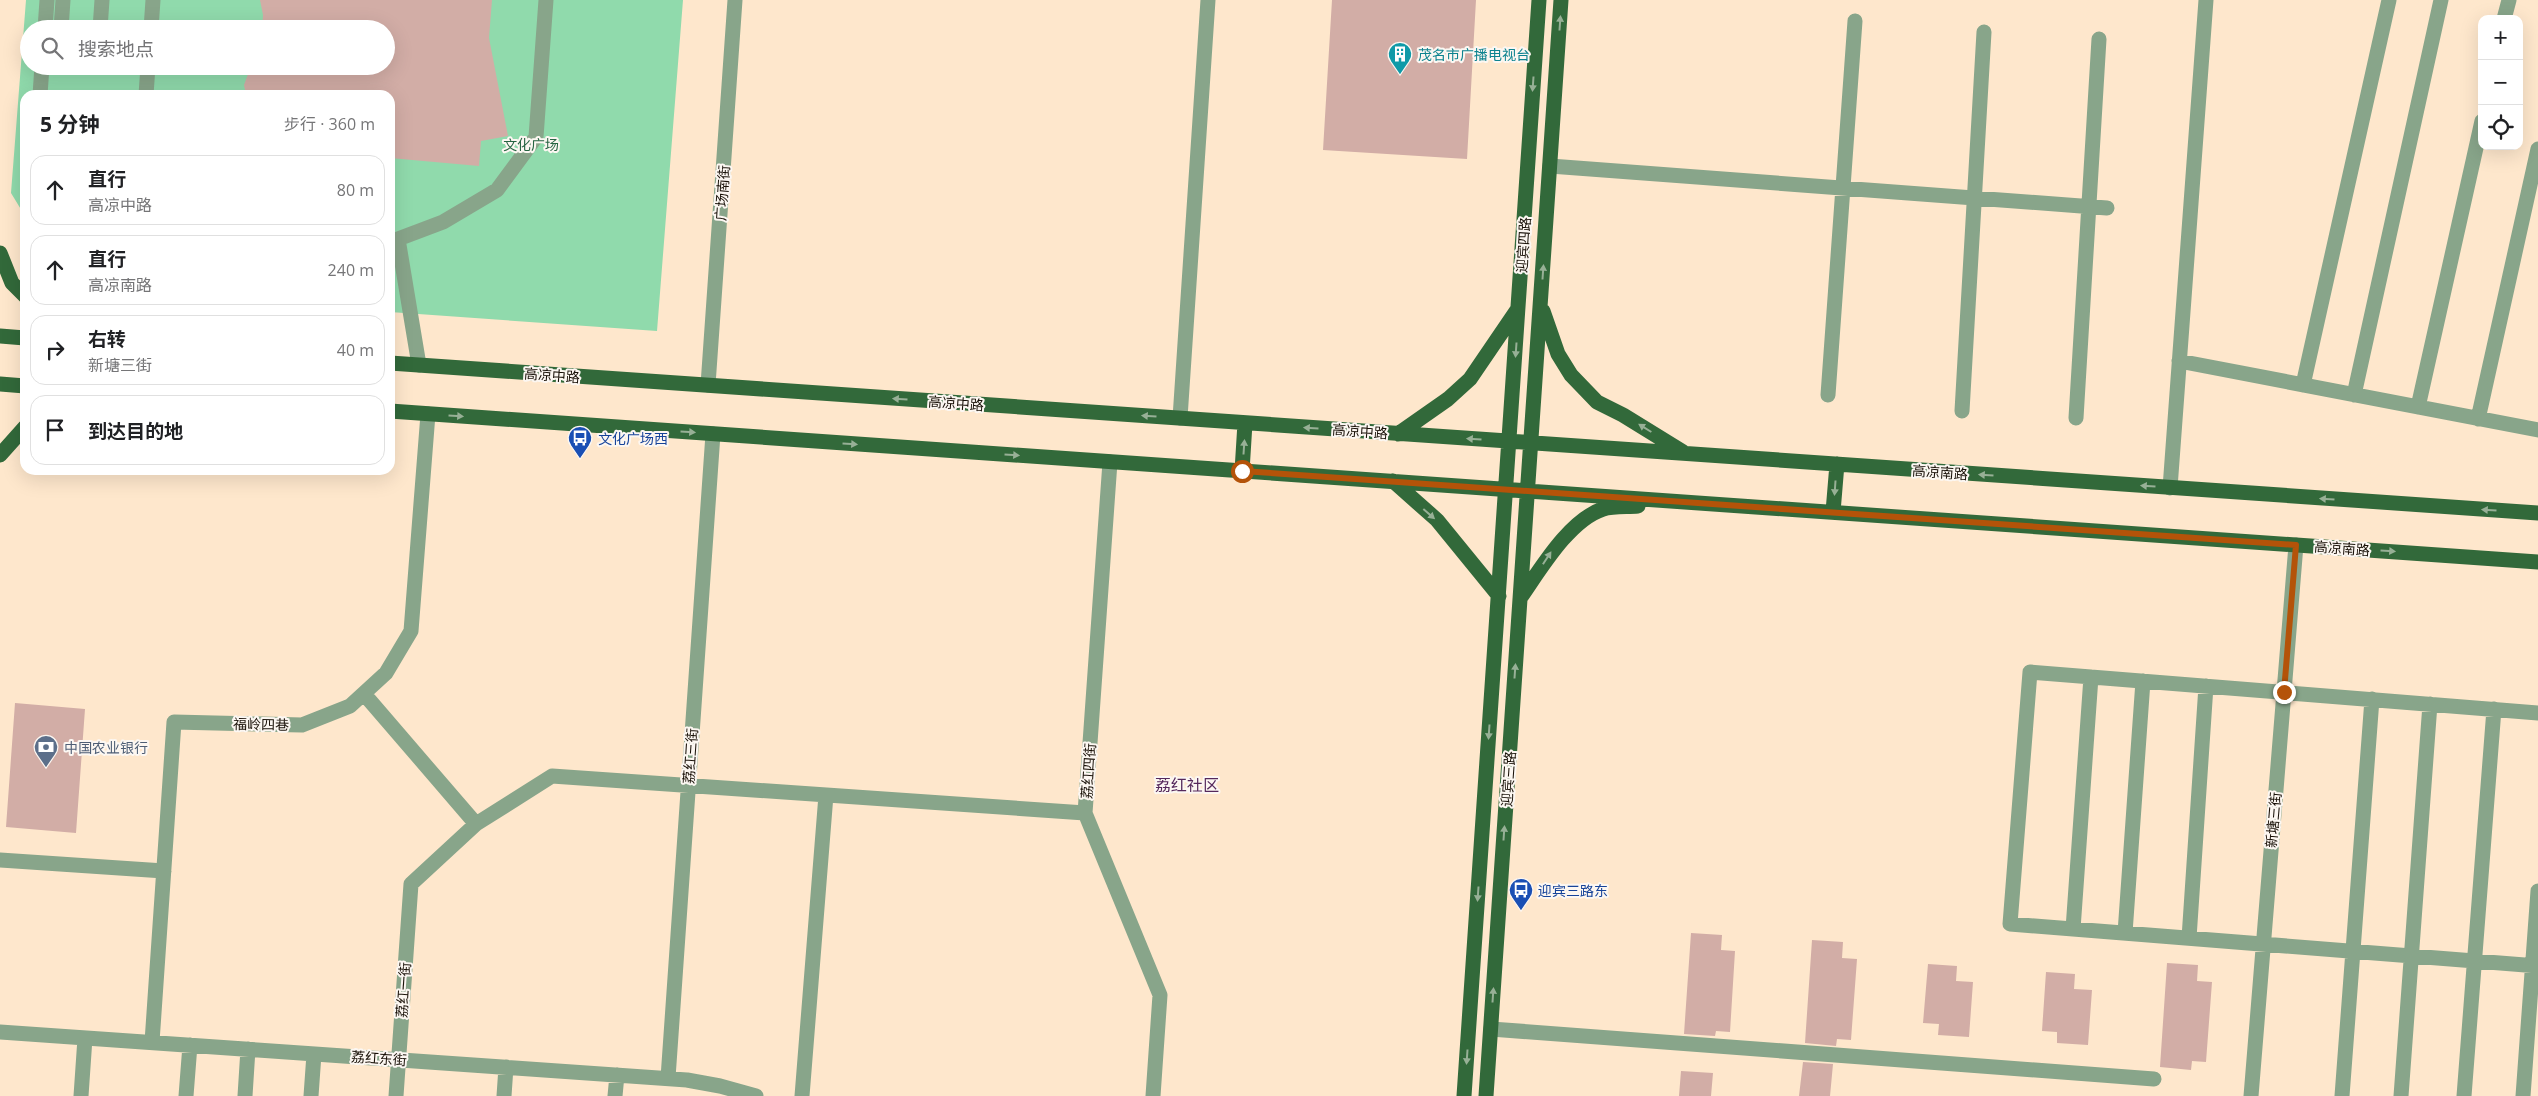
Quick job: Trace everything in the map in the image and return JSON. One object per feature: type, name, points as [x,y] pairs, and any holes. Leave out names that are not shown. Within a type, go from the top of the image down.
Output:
[{"type":"main road","name":"迎宾四路","points":[[1530,463],[1521,442],[1518,309],[1539,0]]},
{"type":"main road","name":"迎宾四路","points":[[1518,490],[1521,442],[1541,303],[1561,0]]},
{"type":"main road","points":[[0,253],[12,282],[20,291]]},
{"type":"main road","points":[[1541,303],[1558,354],[1571,375],[1597,402],[1623,415],[1686,454]]},
{"type":"main road","points":[[1398,434],[1448,399],[1470,379],[1518,309]]},
{"type":"main road","points":[[0,336],[20,338]]},
{"type":"main road","name":"高凉中路","points":[[395,363],[1521,442]]},
{"type":"main road","points":[[0,384],[20,386]]},
{"type":"main road","points":[[395,411],[1518,490]]},
{"type":"main road","points":[[1242,471],[1245,423]]},
{"type":"main road","points":[[0,455],[20,433]]},
{"type":"main road","name":"高凉南路","points":[[1521,442],[2538,514]]},
{"type":"main road","name":"迎宾三路","points":[[1464,1096],[1499,596],[1518,490],[1530,463]]},
{"type":"main road","points":[[1834,512],[1837,464]]},
{"type":"main road","points":[[1393,482],[1437,520],[1499,596]]},
{"type":"main road","name":"高凉南路","points":[[1518,490],[2538,562]]},
{"type":"main road","name":"迎宾三路","points":[[1486,1096],[1520,599],[1518,490]]},
{"type":"main road","points":[[1520,599],[1555,546],[1583,522],[1602,510],[1680,502]]},
{"type":"street","points":[[46,20],[47,0]]},
{"type":"street","points":[[62,20],[63,0]]},
{"type":"street","points":[[101,20],[102,0]]},
{"type":"street","points":[[152,20],[153,0]]},
{"type":"street","points":[[395,241],[443,222],[497,190],[536,137],[546,0]]},
{"type":"street","name":"广场南街","points":[[708,386],[736,0]]},
{"type":"street","points":[[1180,418],[1208,0]]},
{"type":"street","points":[[2170,488],[2206,0]]},
{"type":"street","points":[[2303,385],[2389,0]]},
{"type":"street","points":[[2354,395],[2441,0]]},
{"type":"street","points":[[2505,15],[2509,0]]},
{"type":"street","points":[[1828,395],[1855,21]]},
{"type":"street","points":[[1962,411],[1984,32]]},
{"type":"street","points":[[2076,418],[2099,39]]},
{"type":"street","points":[[40,90],[41,75]]},
{"type":"street","points":[[146,90],[147,75]]},
{"type":"street","points":[[2418,408],[2478,139]]},
{"type":"street","points":[[2478,419],[2538,149]]},
{"type":"street","points":[[1550,166],[2106,208]]},
{"type":"street","points":[[395,246],[419,365]]},
{"type":"street","points":[[2179,361],[2418,408],[2538,428]]},
{"type":"street","name":"福岭四巷","points":[[152,1042],[174,722],[302,725],[350,706],[365,695],[386,673],[411,631],[428,414]]},
{"type":"street","name":"荔红三街","points":[[668,1078],[713,434]]},
{"type":"street","name":"荔红四街","points":[[1110,462],[1085,813],[1160,995],[1153,1096]]},
{"type":"street","name":"新塘三街","points":[[2251,1096],[2296,545]]},
{"type":"street","points":[[2535,965],[2010,924],[2030,672],[2538,713]]},
{"type":"street","points":[[2073,929],[2091,677]]},
{"type":"street","points":[[2124,933],[2143,681]]},
{"type":"street","points":[[2188,938],[2206,686]]},
{"type":"street","points":[[365,695],[476,824],[552,776],[1085,813]]},
{"type":"street","points":[[2342,1096],[2372,700]]},
{"type":"street","points":[[2401,1096],[2430,704]]},
{"type":"street","points":[[2464,1096],[2494,709]]},
{"type":"street","points":[[802,1096],[826,795]]},
{"type":"street","name":"荔红一街","points":[[396,1096],[411,884],[476,824]]},
{"type":"street","points":[[0,860],[164,871]]},
{"type":"street","points":[[2523,1096],[2535,965],[2538,892]]},
{"type":"street","points":[[1491,1029],[2154,1079]]},
{"type":"street","name":"荔红东街","points":[[0,1032],[668,1078],[720,1086],[756,1096]]},
{"type":"street","points":[[81,1096],[85,1038]]},
{"type":"street","points":[[186,1096],[190,1045]]},
{"type":"street","points":[[245,1096],[248,1049]]},
{"type":"street","points":[[311,1096],[314,1054]]},
{"type":"street","points":[[504,1096],[506,1067]]},
{"type":"street","points":[[615,1096],[617,1075]]},
{"type":"green space","name":"文化广场","points":[[26,0],[683,0],[657,331],[395,312],[395,90],[20,90],[20,208],[11,193],[20,75],[395,75],[395,20],[24,20]]},
{"type":"building","points":[[260,0],[492,0],[489,38],[508,136],[481,141],[479,166],[395,158],[395,90],[245,90],[244,85],[248,75],[395,75],[395,20],[263,20]]},
{"type":"building","name":"茂名市广播电视台","points":[[1332,0],[1476,0],[1467,159],[1323,150]]},
{"type":"building","name":"中国农业银行","points":[[15,703],[85,709],[76,833],[6,827]]},
{"type":"building","points":[[1691,933],[1722,935],[1721,950],[1735,951],[1730,1032],[1716,1031],[1715,1036],[1684,1034]]},
{"type":"building","points":[[1812,940],[1843,942],[1842,958],[1857,959],[1851,1040],[1837,1039],[1836,1046],[1805,1043]]},
{"type":"building","points":[[2167,963],[2198,965],[2197,981],[2212,982],[2206,1062],[2192,1061],[2191,1070],[2160,1067]]},
{"type":"building","points":[[1928,964],[1957,966],[1956,981],[1973,982],[1969,1037],[1938,1035],[1939,1024],[1923,1023]]},
{"type":"building","points":[[2046,972],[2075,974],[2074,989],[2092,990],[2088,1045],[2057,1043],[2057,1032],[2042,1031]]},
{"type":"building","points":[[1803,1062],[1833,1064],[1830,1096],[1799,1096]]},
{"type":"building","points":[[1681,1071],[1713,1073],[1711,1096],[1679,1096]]},
{"type":"place","name":"茂名市广播电视台","points":[[1400,75]]},
{"type":"place","name":"文化广场西","points":[[580,459]]},
{"type":"place","name":"中国农业银行","points":[[46,768]]},
{"type":"place","name":"迎宾三路东","points":[[1521,911]]},
{"type":"district","name":"荔红社区","points":[[1187,785]]},
{"type":"route","points":[[1242,471],[2296,545],[2284,692]]}]
